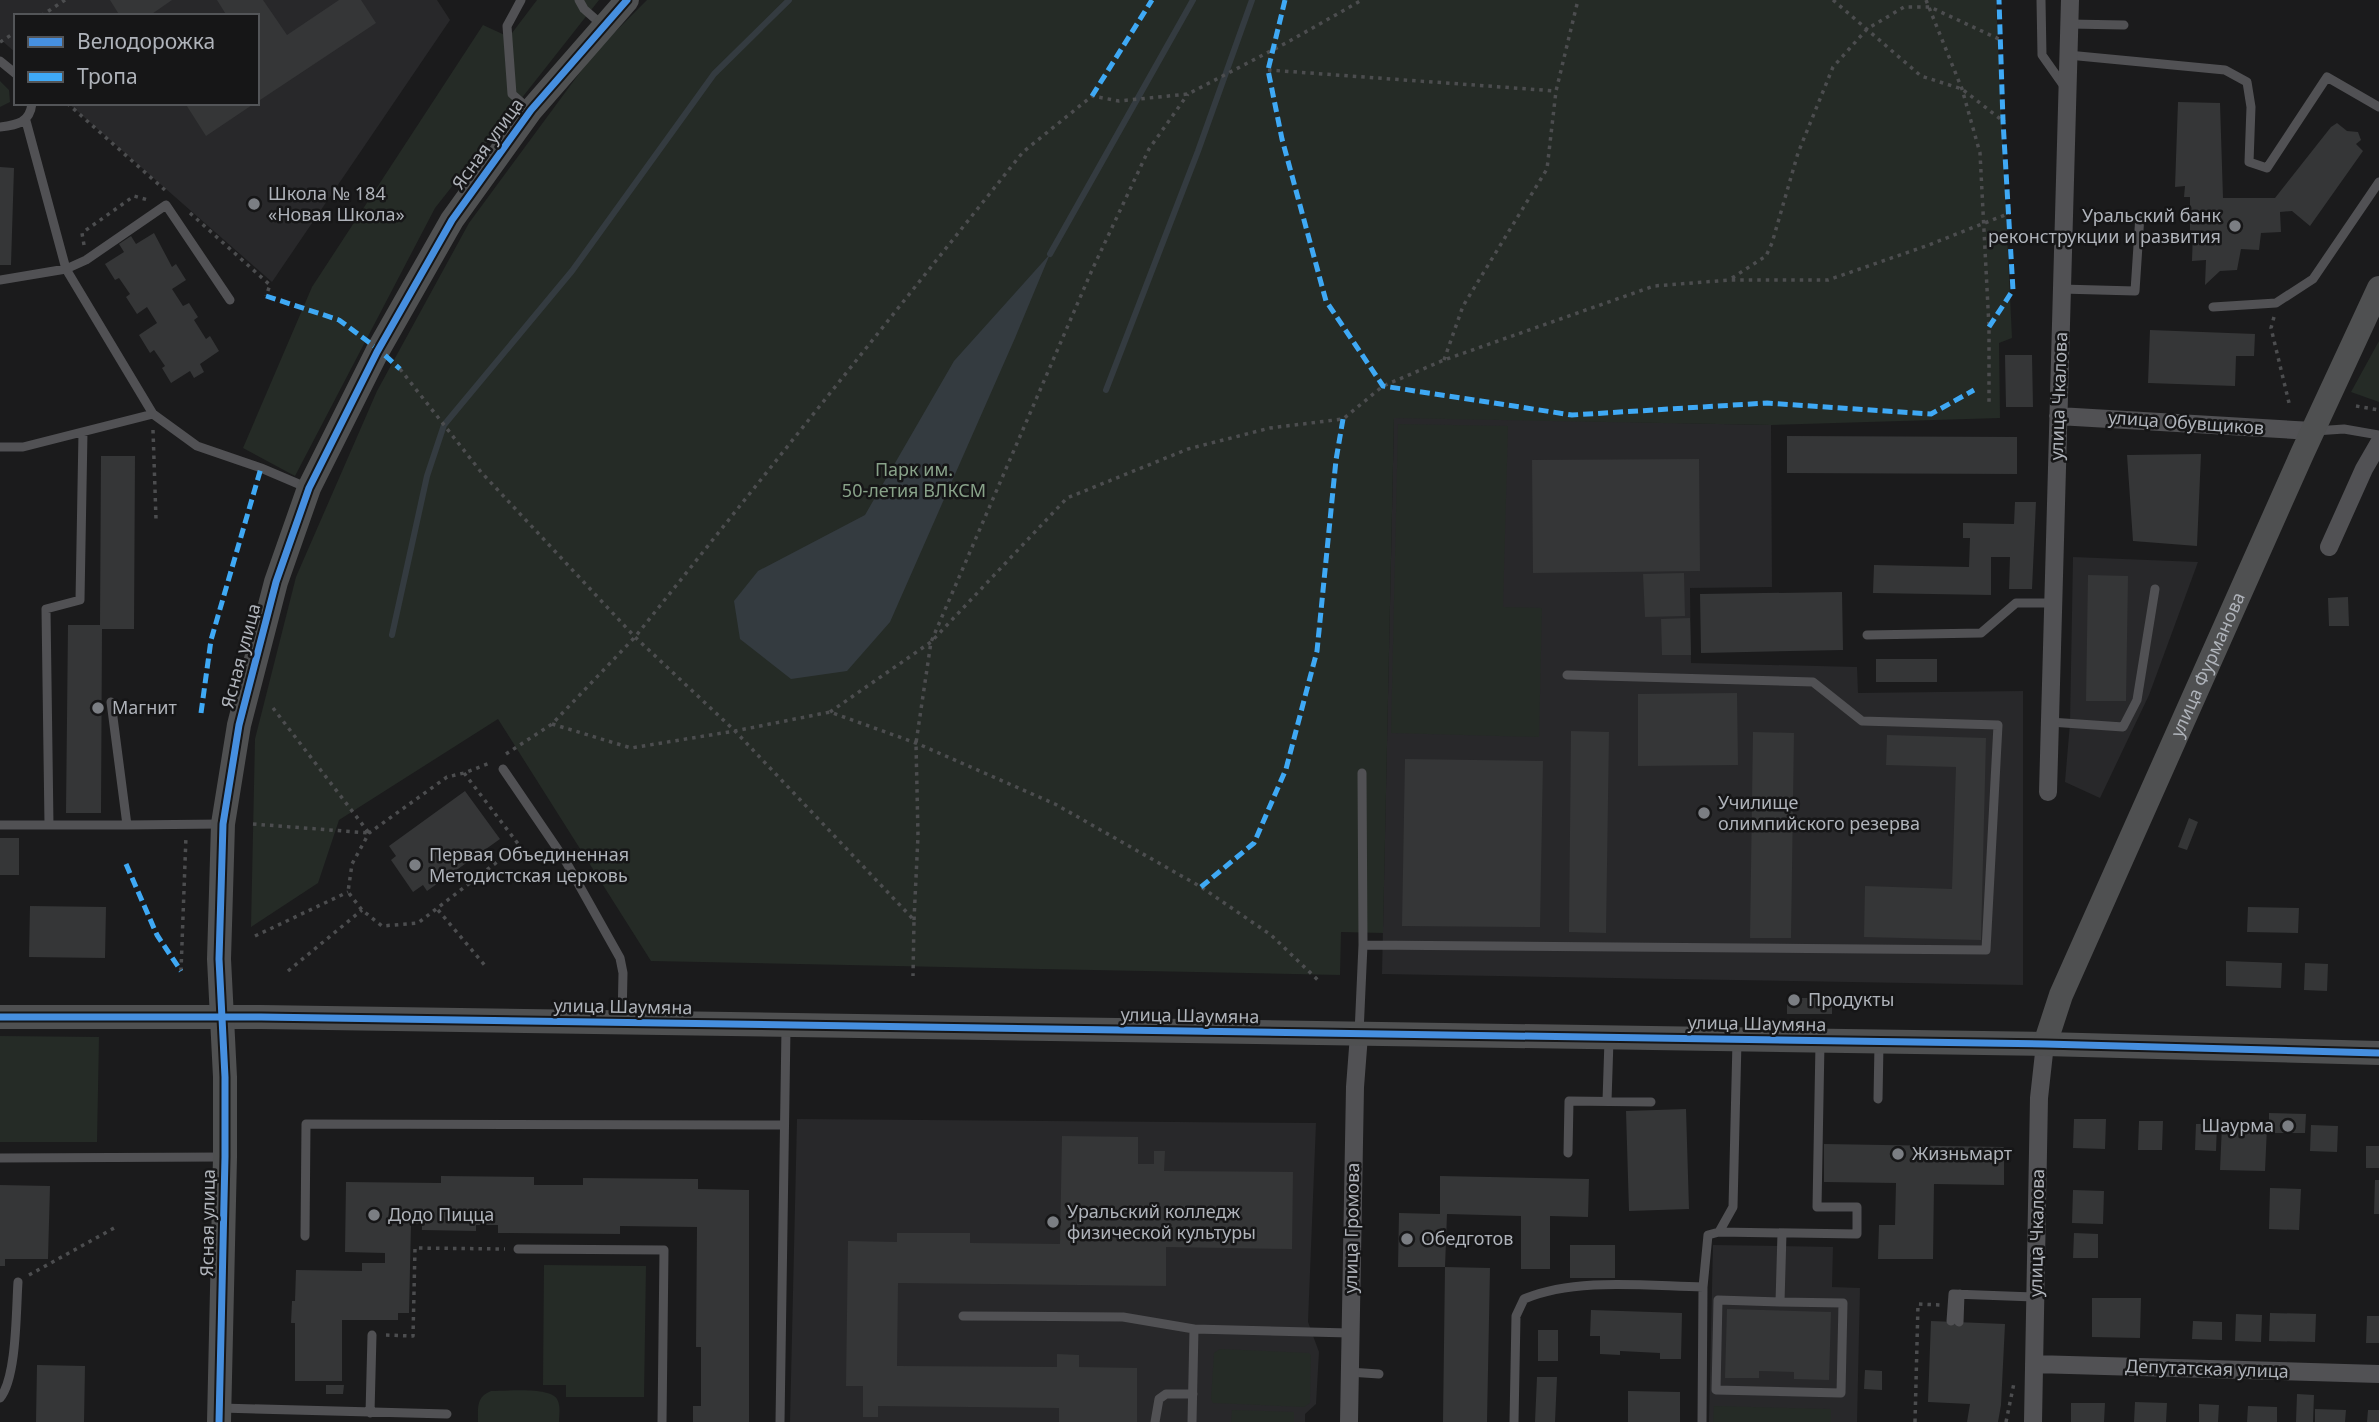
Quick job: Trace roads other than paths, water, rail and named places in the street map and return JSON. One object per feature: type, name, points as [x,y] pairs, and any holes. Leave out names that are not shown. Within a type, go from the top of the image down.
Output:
[{"type":"street","name":"Ясная улица","points":[[219,1415],[225,1157],[223,1017],[219,959],[223,824],[242,712],[276,582],[309,488],[378,349],[452,220],[531,110],[627,0]]},
{"type":"street","name":"улица Чкалова","points":[[2048,792],[2070,0]]},
{"type":"street","name":"улица Фурманова","points":[[2045,1044],[2061,995],[2379,288]]},
{"type":"street","name":"улица Обувщиков","points":[[2059,416],[2313,431]]},
{"type":"street","points":[[2329,547],[2364,469],[2379,443]]},
{"type":"street","name":"улица Шаумяна","points":[[0,1017],[223,1017],[2045,1044],[2379,1053]]},
{"type":"street","name":"улица Громова","points":[[1349,1422],[1349,1333],[1359,1035]]},
{"type":"street","name":"улица Чкалова","points":[[2033,1422],[2039,1098],[2045,1044]]},
{"type":"street","name":"Депутатская улица","points":[[2034,1364],[2379,1374]]},
{"type":"lane","points":[[522,0],[507,26],[512,94],[531,110]]},
{"type":"lane","points":[[579,0],[584,9],[603,26]]},
{"type":"lane","points":[[2041,0],[2042,55],[2067,91]]},
{"type":"lane","points":[[2069,24],[2124,25]]},
{"type":"lane","points":[[2068,55],[2225,70],[2247,82],[2251,107],[2249,162],[2267,168],[2326,76],[2379,107]]},
{"type":"lane","points":[[0,61],[14,72]]},
{"type":"lane","points":[[0,127],[26,121],[32,105]]},
{"type":"lane","points":[[26,121],[66,269],[153,414],[197,446],[309,488]]},
{"type":"lane","points":[[2213,307],[2276,303],[2313,279],[2379,182]]},
{"type":"lane","points":[[0,280],[66,269],[86,260],[166,205],[230,300]]},
{"type":"lane","points":[[2062,289],[2135,291],[2140,215]]},
{"type":"lane","points":[[0,447],[23,447],[153,414]]},
{"type":"lane","points":[[2313,431],[2344,429],[2379,435]]},
{"type":"lane","points":[[49,825],[46,610],[80,600],[83,432]]},
{"type":"lane","points":[[2050,722],[2123,727],[2137,700],[2154,589]]},
{"type":"lane","points":[[1867,635],[1981,633],[2016,603],[2054,603]]},
{"type":"lane","points":[[1363,945],[1986,950],[1998,725],[1862,721],[1813,681],[1567,675]]},
{"type":"lane","points":[[111,702],[127,825]]},
{"type":"lane","points":[[503,769],[565,860],[620,958],[623,973],[622,1024]]},
{"type":"lane","points":[[1359,1035],[1363,945],[1362,773]]},
{"type":"lane","points":[[0,825],[223,824]]},
{"type":"lane","points":[[780,1422],[786,1025]]},
{"type":"lane","points":[[1607,1101],[1609,1038]]},
{"type":"lane","points":[[1719,1232],[1733,1207],[1741,1121],[1737,1040]]},
{"type":"lane","points":[[1702,1422],[1703,1287],[1708,1235],[1719,1232],[1857,1234],[1857,1207],[1817,1207],[1820,1041]]},
{"type":"lane","points":[[1878,1099],[1879,1042]]},
{"type":"lane","points":[[1568,1153],[1569,1101],[1651,1102]]},
{"type":"lane","points":[[306,1236],[306,1124],[784,1125]]},
{"type":"lane","points":[[0,1158],[225,1157]]},
{"type":"lane","points":[[1780,1302],[1782,1233]]},
{"type":"lane","points":[[518,1249],[664,1250],[662,1422]]},
{"type":"lane","points":[[1,1394],[11,1373],[18,1282]]},
{"type":"lane","points":[[1514,1422],[1516,1316],[1524,1299],[1542,1292],[1593,1286],[1703,1287]]},
{"type":"lane","points":[[1960,1294],[1955,1322],[1953,1294],[1960,1294],[2035,1297]]},
{"type":"lane","points":[[1718,1300],[1780,1302],[1843,1303],[1841,1393],[1716,1390],[1718,1300]]},
{"type":"lane","points":[[963,1315],[1123,1317],[1195,1329],[1349,1333]]},
{"type":"lane","points":[[1192,1422],[1195,1329]]},
{"type":"lane","points":[[370,1413],[372,1335]]},
{"type":"lane","points":[[1349,1372],[1379,1374]]},
{"type":"lane","points":[[1156,1422],[1158,1399],[1166,1394],[1193,1394]]},
{"type":"lane","points":[[219,1415],[447,1414]]},
{"type":"waterway","points":[[392,635],[427,476],[444,425],[572,271],[714,74],[789,0]]},
{"type":"waterway","points":[[1050,254],[1193,0]]},
{"type":"waterway","points":[[1106,390],[1198,151],[1252,0]]},
{"type":"place","name":"Школа № 184 «Новая Школа»","points":[[254,204]]},
{"type":"place","name":"Уральский банк реконструкции и развития","points":[[2235,226]]},
{"type":"place","name":"Магнит","points":[[98,708]]},
{"type":"place","name":"Училище олимпийского резерва","points":[[1704,813]]},
{"type":"place","name":"Первая Объединенная Методистская церковь","points":[[415,865]]},
{"type":"place","name":"Продукты","points":[[1794,1000]]},
{"type":"place","name":"Шаурма","points":[[2288,1126]]},
{"type":"place","name":"Жизньмарт","points":[[1898,1154]]},
{"type":"place","name":"Додо Пицца","points":[[374,1215]]},
{"type":"place","name":"Уральский колледж физической культуры","points":[[1053,1222]]},
{"type":"place","name":"Обедготов","points":[[1407,1239]]},
{"type":"park label","name":"Парк им. 50-летия ВЛКСМ","points":[[914,480]]}]
